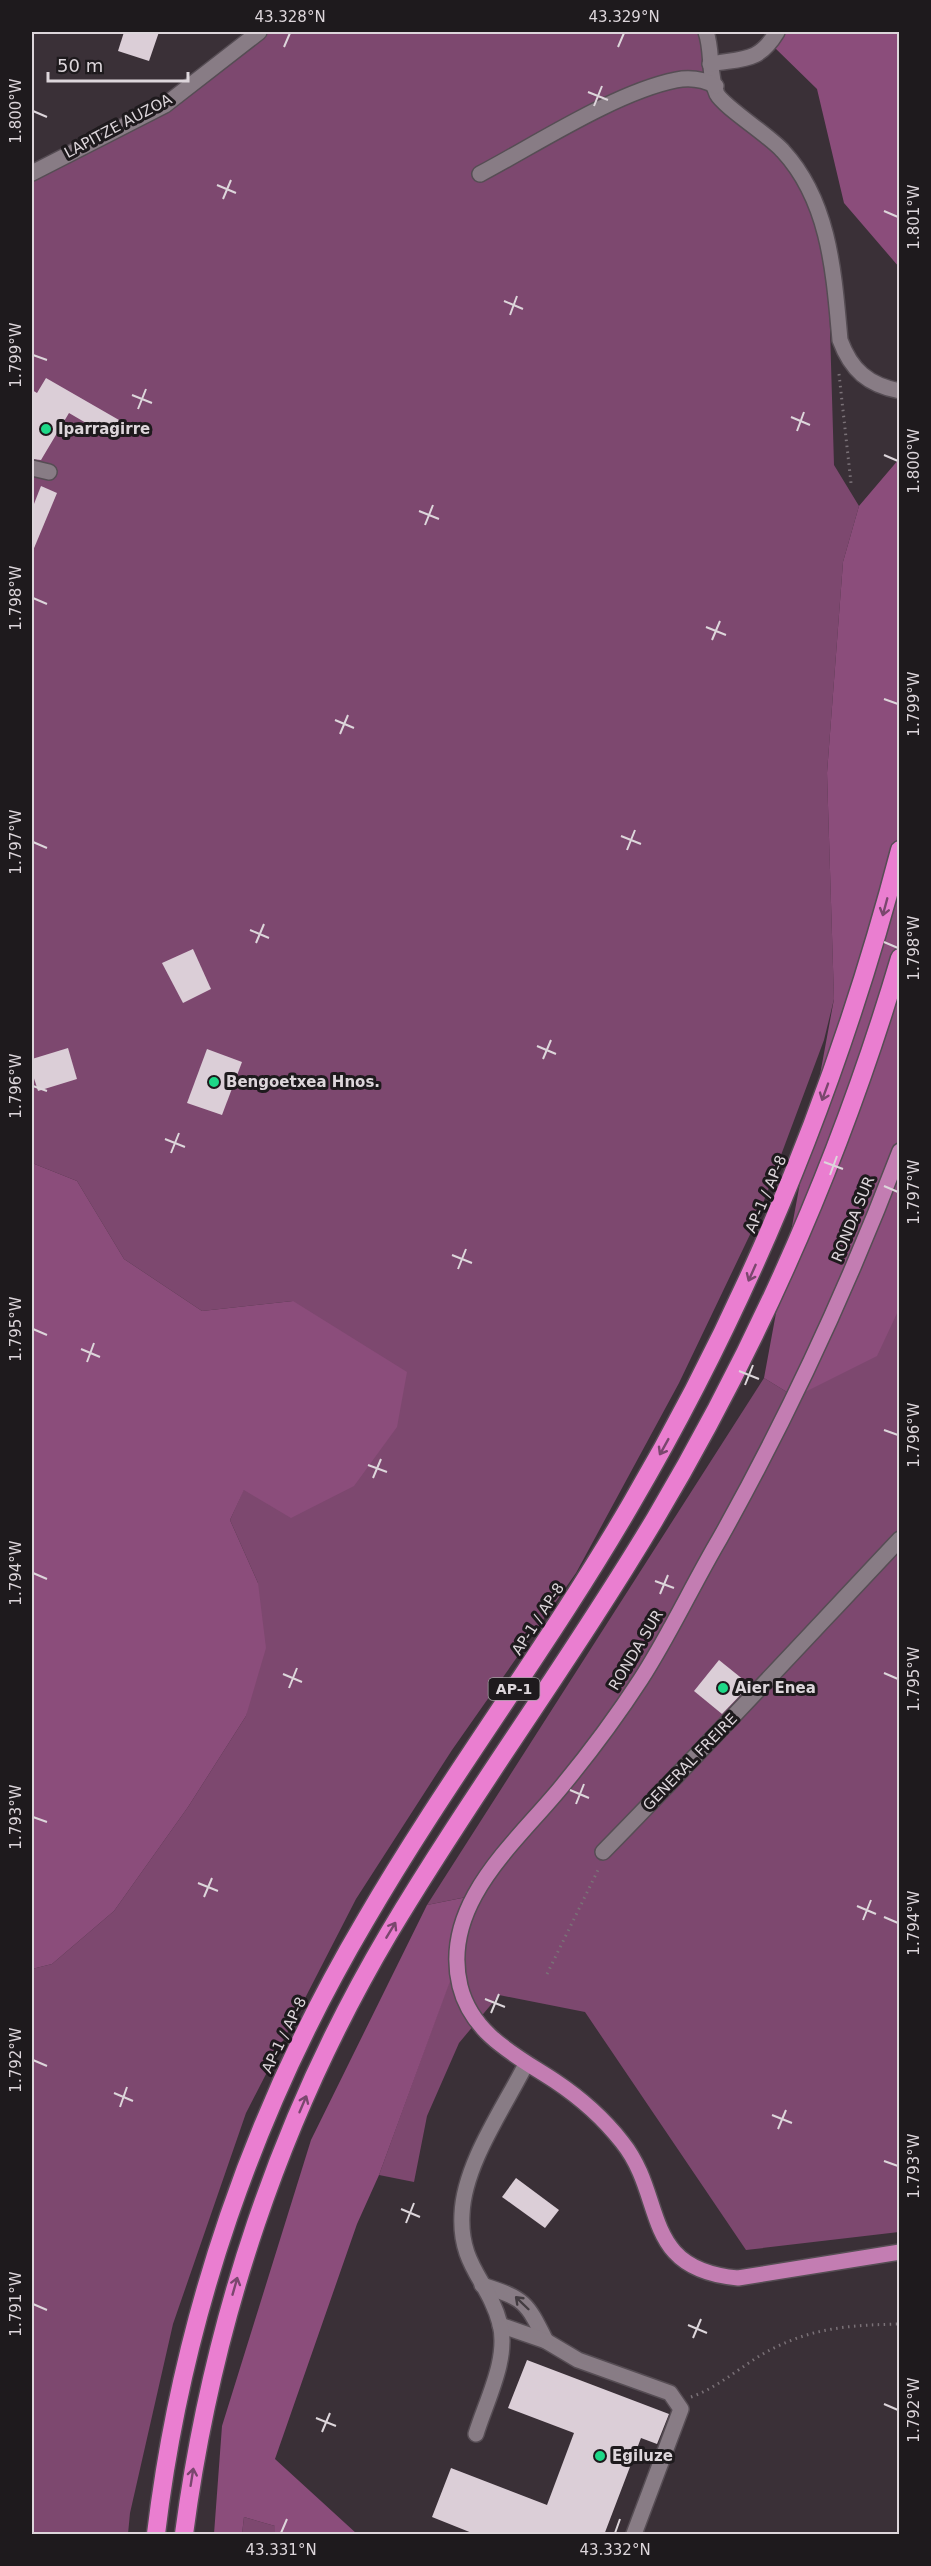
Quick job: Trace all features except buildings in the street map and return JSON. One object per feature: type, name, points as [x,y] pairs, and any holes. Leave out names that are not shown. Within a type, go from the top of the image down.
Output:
[{"type":"highway","name":"AP-1 / AP-8","points":[[156,2535],[170,2442],[197,2319],[234,2200],[280,2085],[306,2028],[366,1919],[589,1574],[642,1485],[708,1363],[777,1216],[811,1130],[861,988],[900,850]]},
{"type":"highway","name":"AP-1","points":[[184,2535],[197,2445],[224,2325],[257,2218],[306,2096],[332,2040],[390,1932],[613,1588],[712,1416],[769,1302],[808,1216],[862,1074],[900,958]]},
{"type":"main road","name":"RONDA SUR","points":[[900,1151],[845,1286],[777,1432],[666,1638],[642,1678],[589,1754],[497,1861],[471,1903],[457,1951],[460,1985],[465,2002],[484,2030],[526,2064],[576,2097],[619,2138],[639,2168],[659,2231],[676,2253],[699,2269],[724,2277],[751,2277],[900,2252]]},
{"type":"street","name":"LAPITZE AUZOA","points":[[32,173],[165,105],[260,32]]},
{"type":"street","points":[[710,64],[757,56],[766,49],[777,32]]},
{"type":"street","points":[[707,33],[710,64],[718,95],[784,151],[807,187],[831,250],[840,340],[845,353],[856,369],[871,383],[900,391]]},
{"type":"street","points":[[480,174],[622,99],[676,80],[702,79],[716,86]]},
{"type":"street","points":[[32,468],[49,472]]},
{"type":"street","name":"GENERAL FREIRE","points":[[603,1852],[717,1735],[900,1539]]},
{"type":"street","points":[[476,2434],[500,2359],[500,2325],[466,2252],[461,2215],[463,2197],[476,2163],[526,2064]]},
{"type":"street","points":[[482,2285],[516,2296],[525,2303],[546,2341]]},
{"type":"street","points":[[500,2325],[546,2341],[578,2360],[670,2393],[678,2401],[681,2409],[634,2535]]},
{"type":"path","points":[[845,353],[838,366],[851,483]]},
{"type":"path","points":[[547,1974],[598,1874],[603,1852]]},
{"type":"path","points":[[678,2401],[705,2392],[774,2348],[834,2326],[900,2324]]},
{"type":"shaded area","points":[[263,32],[703,32],[718,95],[784,151],[820,216],[829,296],[834,465],[859,506],[843,562],[827,773],[834,999],[824,1040],[756,1222],[679,1383],[576,1573],[452,1750],[356,1899],[246,2113],[173,2324],[130,2513],[128,2534],[32,2534],[32,1969],[52,1964],[114,1911],[188,1807],[246,1716],[258,1583],[230,1520],[244,1489],[293,1301],[202,1311],[124,1259],[77,1181],[32,1163],[32,173],[165,105]]},
{"type":"shaded area","points":[[779,32],[899,32],[899,267],[844,203],[817,89],[774,47]]},
{"type":"shaded area","points":[[899,459],[899,1309],[877,1356],[795,1397],[764,1378],[834,999],[827,773],[843,562],[859,506]]},
{"type":"shaded area","points":[[32,1163],[77,1181],[124,1259],[202,1311],[293,1301],[407,1372],[397,1427],[354,1486],[291,1518],[244,1490],[230,1520],[258,1583],[266,1648],[246,1716],[188,1807],[114,1911],[52,1964],[32,1969]]},
{"type":"shaded area","points":[[899,1298],[899,2232],[746,2250],[585,2012],[499,1995],[459,2043],[427,2116],[414,2182],[379,2175],[481,1894],[427,1905],[764,1378],[795,1397]]},
{"type":"shaded area","points":[[482,1894],[379,2175],[357,2224],[275,2459],[357,2534],[275,2534],[275,2526],[244,2517],[242,2534],[214,2534],[222,2426],[311,2140],[427,1905]]},
{"type":"shaded area","points":[[244,2517],[275,2526],[275,2534],[242,2534]]},
{"type":"place","name":"Iparragirre","points":[[46,429]]},
{"type":"place","name":"Bengoetxea Hnos.","points":[[214,1082]]},
{"type":"place","name":"Aier Enea","points":[[723,1688]]},
{"type":"place","name":"Egiluze","points":[[600,2456]]}]
